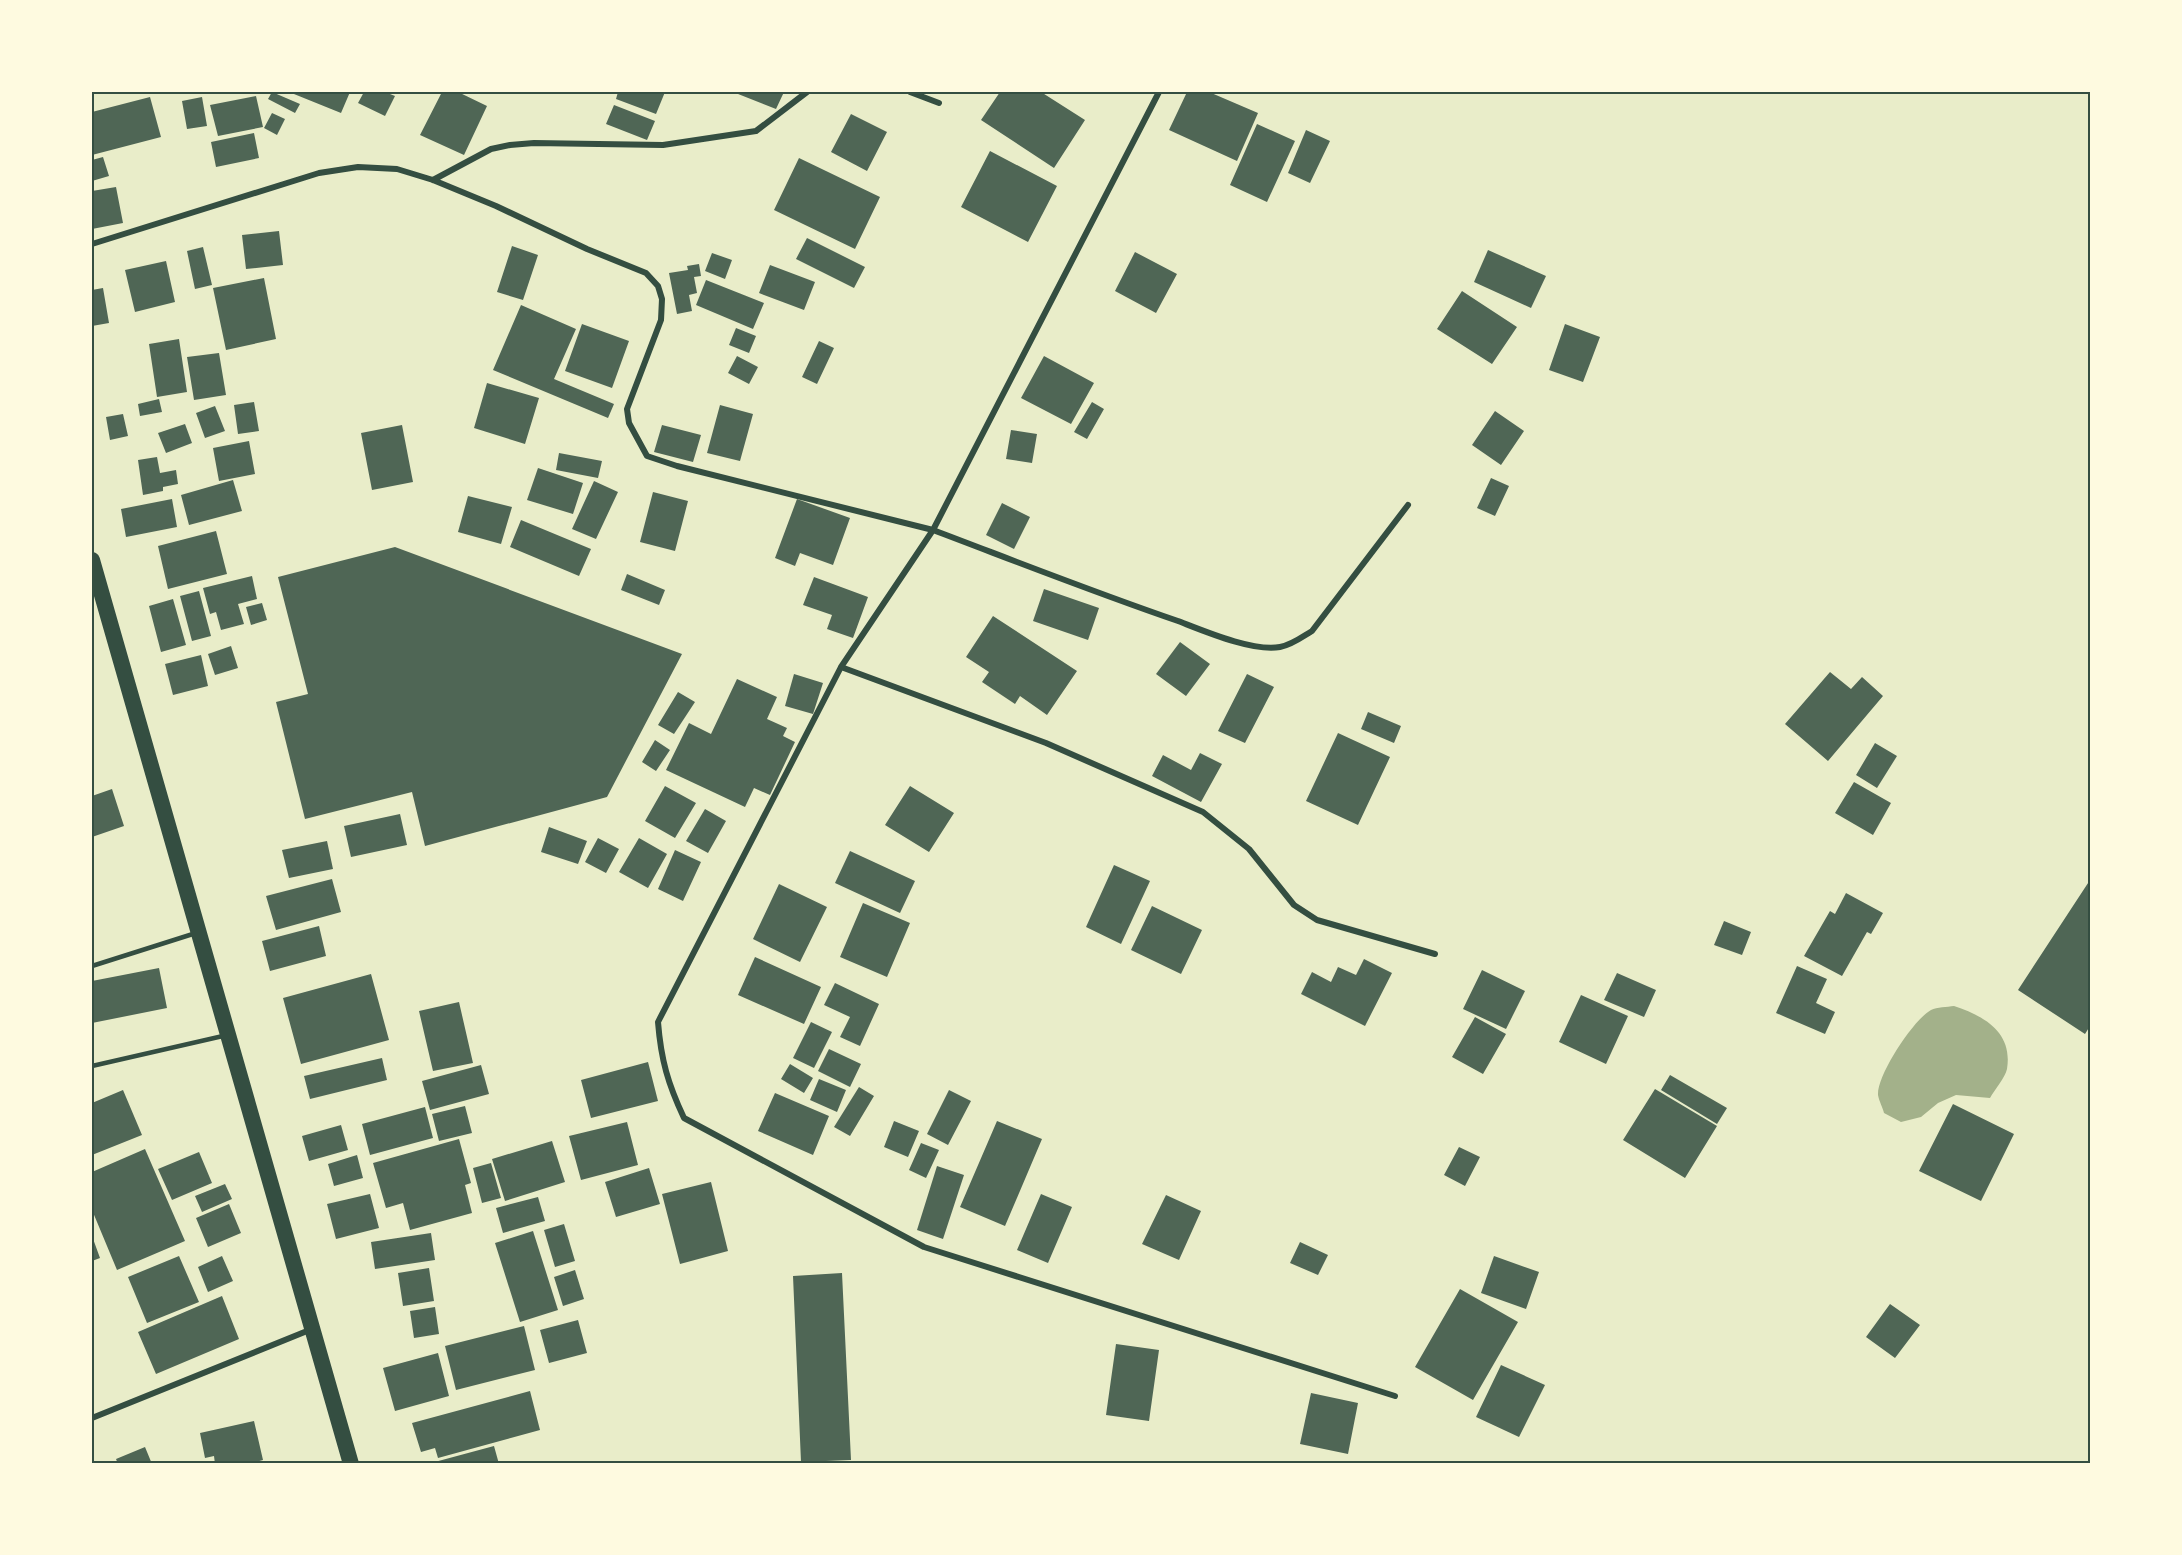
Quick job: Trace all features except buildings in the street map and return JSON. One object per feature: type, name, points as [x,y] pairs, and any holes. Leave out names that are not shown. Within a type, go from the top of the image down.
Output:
[{"type":"highway","points":[[92,560],[351,1464]]},
{"type":"street","points":[[433,180],[491,149],[510,145],[534,143],[663,145],[756,131],[807,92]]},
{"type":"street","points":[[910,92],[939,103]]},
{"type":"street","points":[[1159,92],[933,530],[841,667],[658,1022],[660,1052],[669,1087],[684,1118],[924,1247],[1395,1396]]},
{"type":"street","points":[[92,244],[320,173],[358,167],[397,169],[433,180],[646,273],[658,286],[662,299],[661,320],[627,409],[629,423],[647,456],[677,466],[933,530],[1119,601],[1228,639],[1262,647],[1280,648],[1296,642],[1312,631],[1408,505]]},
{"type":"street","points":[[841,667],[1046,743],[1203,812],[1249,849],[1294,905],[1317,920],[1436,954]]},
{"type":"street","points":[[92,1418],[312,1329]]},
{"type":"lane","points":[[92,966],[198,932]]},
{"type":"lane","points":[[92,1066],[228,1035]]},
{"type":"shaded area","points":[[1954,1006],[1986,1021],[2001,1035],[2008,1056],[2007,1069],[2000,1084],[1990,1098],[1956,1095],[1938,1103],[1921,1117],[1901,1122],[1884,1113],[1878,1095],[1879,1086],[1897,1049],[1915,1025],[1931,1010]]}]
